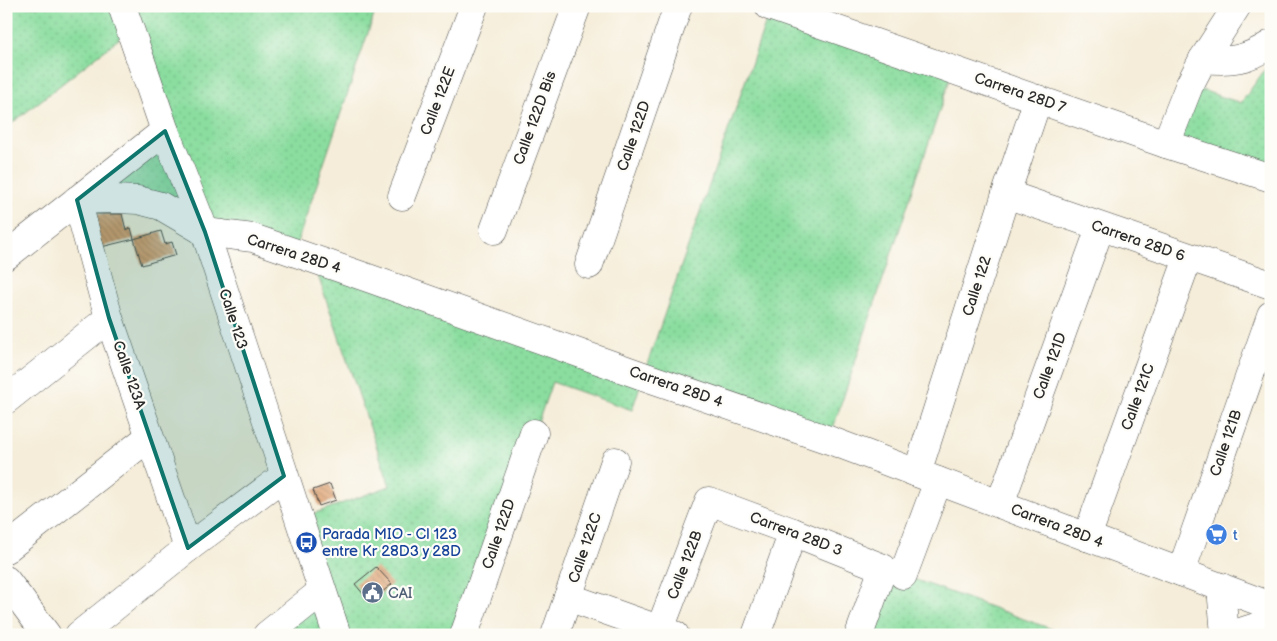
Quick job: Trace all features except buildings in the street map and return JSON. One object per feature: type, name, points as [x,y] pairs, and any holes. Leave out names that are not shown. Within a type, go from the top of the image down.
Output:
[{"type":"street","name":"Calle 123","points":[[122,6],[165,131],[205,232],[322,591],[340,633]]},
{"type":"street","name":"Calle 122E","points":[[402,196],[474,6]]},
{"type":"street","name":"Calle 122D Bis","points":[[494,230],[577,6]]},
{"type":"street","name":"Calle 122D","points":[[589,266],[678,6]]},
{"type":"street","name":"Carrera 28D 7","points":[[770,6],[1166,144],[1271,178]]},
{"type":"street","points":[[1166,144],[1202,59],[1231,9]]},
{"type":"street","points":[[1202,59],[1226,62],[1249,56],[1271,44]]},
{"type":"street","name":"Calle 122","points":[[859,635],[893,572],[928,477],[1006,194],[1038,99]]},
{"type":"street","points":[[7,255],[165,131]]},
{"type":"street","name":"Carrera 28D 6","points":[[1006,194],[1100,228],[1271,285]]},
{"type":"street","name":"Carrera 28D 4","points":[[77,200],[138,200],[161,206],[205,232],[253,238],[312,258],[829,440],[1271,605]]},
{"type":"street","name":"Calle 123A","points":[[77,200],[110,318],[188,548]]},
{"type":"street","name":"Calle 121D","points":[[1000,504],[1100,228]]},
{"type":"street","name":"Calle 121C","points":[[1087,537],[1188,258]]},
{"type":"street","name":"Calle 121B","points":[[1181,572],[1271,315]]},
{"type":"street","points":[[6,400],[110,318]]},
{"type":"street","name":"Calle 122D","points":[[464,635],[534,433]]},
{"type":"street","points":[[6,549],[149,437]]},
{"type":"street","name":"Calle 122C","points":[[555,635],[615,461]]},
{"type":"street","points":[[79,635],[188,548],[284,476]]},
{"type":"street","name":"Carrera 28D 3","points":[[709,501],[893,572]]},
{"type":"street","name":"Calle 122B","points":[[668,632],[709,501]]},
{"type":"street","points":[[756,635],[793,532]]},
{"type":"street","points":[[6,580],[47,635]]},
{"type":"street","points":[[1221,587],[1225,635]]},
{"type":"street","points":[[267,635],[322,591]]},
{"type":"street","points":[[568,597],[668,632]]},
{"type":"street","points":[[1231,635],[1271,622]]},
{"type":"highlighted area","points":[[165,131],[205,232],[284,476],[188,548],[149,437],[109,318],[77,200]]},
{"type":"green space","points":[[6,6],[377,6],[294,252],[161,206],[77,200],[165,131],[130,30],[6,128]]},
{"type":"green space","points":[[771,7],[953,70],[829,440],[643,377],[632,410],[552,382],[464,635],[267,635],[322,591],[299,519],[390,486],[312,258],[643,376]]},
{"type":"green space","points":[[1271,61],[1271,178],[1166,144],[1189,86],[1241,103]]},
{"type":"green space","points":[[883,568],[1068,635],[859,635]]},
{"type":"place","name":"t","points":[[1217,535]]},
{"type":"place","name":"Parada MIO - Cl 123 entre Kr 28D3 y 28D","points":[[306,543]]},
{"type":"place","name":"CAI","points":[[372,593]]}]
